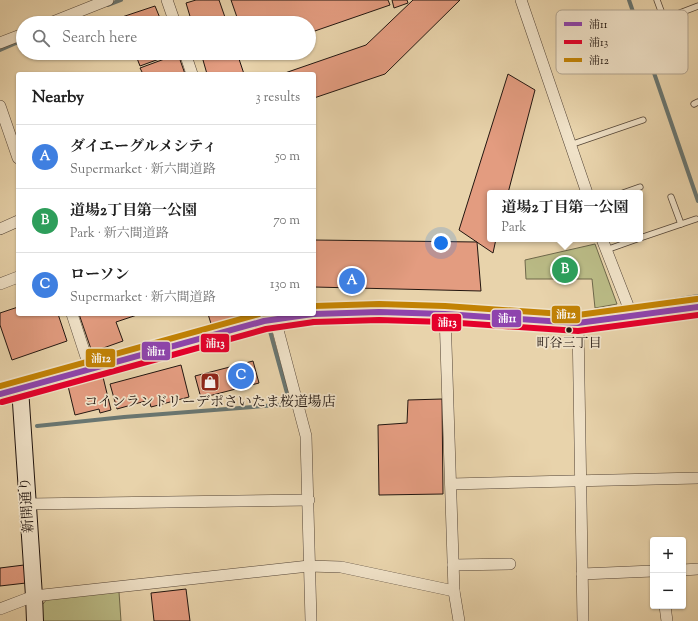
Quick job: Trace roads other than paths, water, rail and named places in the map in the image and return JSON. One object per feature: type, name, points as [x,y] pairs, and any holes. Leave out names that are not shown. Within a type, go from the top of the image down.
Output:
[{"type":"main road","points":[[316,314],[379,312],[445,314],[578,323],[698,306]]},
{"type":"main road","points":[[0,394],[275,316]]},
{"type":"street","points":[[68,16],[108,0]]},
{"type":"street","points":[[167,0],[173,16]]},
{"type":"street","points":[[521,0],[585,190]]},
{"type":"street","points":[[0,43],[16,37]]},
{"type":"street","points":[[187,60],[191,72]]},
{"type":"street","points":[[0,106],[16,152]]},
{"type":"street","points":[[0,229],[16,222]]},
{"type":"street","points":[[604,244],[632,316]]},
{"type":"street","points":[[0,284],[16,278]]},
{"type":"street","points":[[445,314],[454,591],[459,621]]},
{"type":"street","points":[[73,316],[90,368]]},
{"type":"street","points":[[275,316],[306,436],[309,500],[311,621]]},
{"type":"street","points":[[578,323],[583,621]]},
{"type":"street","name":"新開通り","points":[[20,388],[35,621]]},
{"type":"street","points":[[451,484],[698,478]]},
{"type":"street","points":[[28,504],[309,500]]},
{"type":"street","points":[[453,565],[510,564]]},
{"type":"street","points":[[0,609],[34,596],[309,566],[341,567],[454,591]]},
{"type":"street","points":[[686,570],[698,569]]},
{"type":"street","points":[[582,574],[650,571]]},
{"type":"street","points":[[665,609],[667,621]]},
{"type":"lane","points":[[657,0],[661,10]]},
{"type":"lane","points":[[688,10],[698,6]]},
{"type":"lane","points":[[570,145],[643,120]]},
{"type":"lane","points":[[631,190],[640,187]]},
{"type":"lane","points":[[671,197],[681,224]]},
{"type":"lane","points":[[643,238],[696,219]]},
{"type":"lane","points":[[604,244],[618,242]]},
{"type":"waterway","points":[[108,5],[121,0]]},
{"type":"waterway","points":[[629,0],[632,10]]},
{"type":"waterway","points":[[0,50],[16,43]]},
{"type":"waterway","points":[[654,74],[698,201]]},
{"type":"waterway","points":[[633,307],[698,296]]},
{"type":"waterway","points":[[316,304],[372,303]]},
{"type":"waterway","points":[[381,303],[400,304]]},
{"type":"waterway","points":[[37,426],[124,417],[290,404],[268,324]]},
{"type":"place","name":"道場2丁目第一公園","points":[[565,270]]},
{"type":"place","name":"ダイエーグルメシティ","points":[[352,281]]},
{"type":"place","name":"町谷三丁目","points":[[569,330]]},
{"type":"place","name":"ローソン","points":[[241,376]]},
{"type":"place","name":"コインランドリーデポさいたま桜道場店","points":[[210,382]]}]
